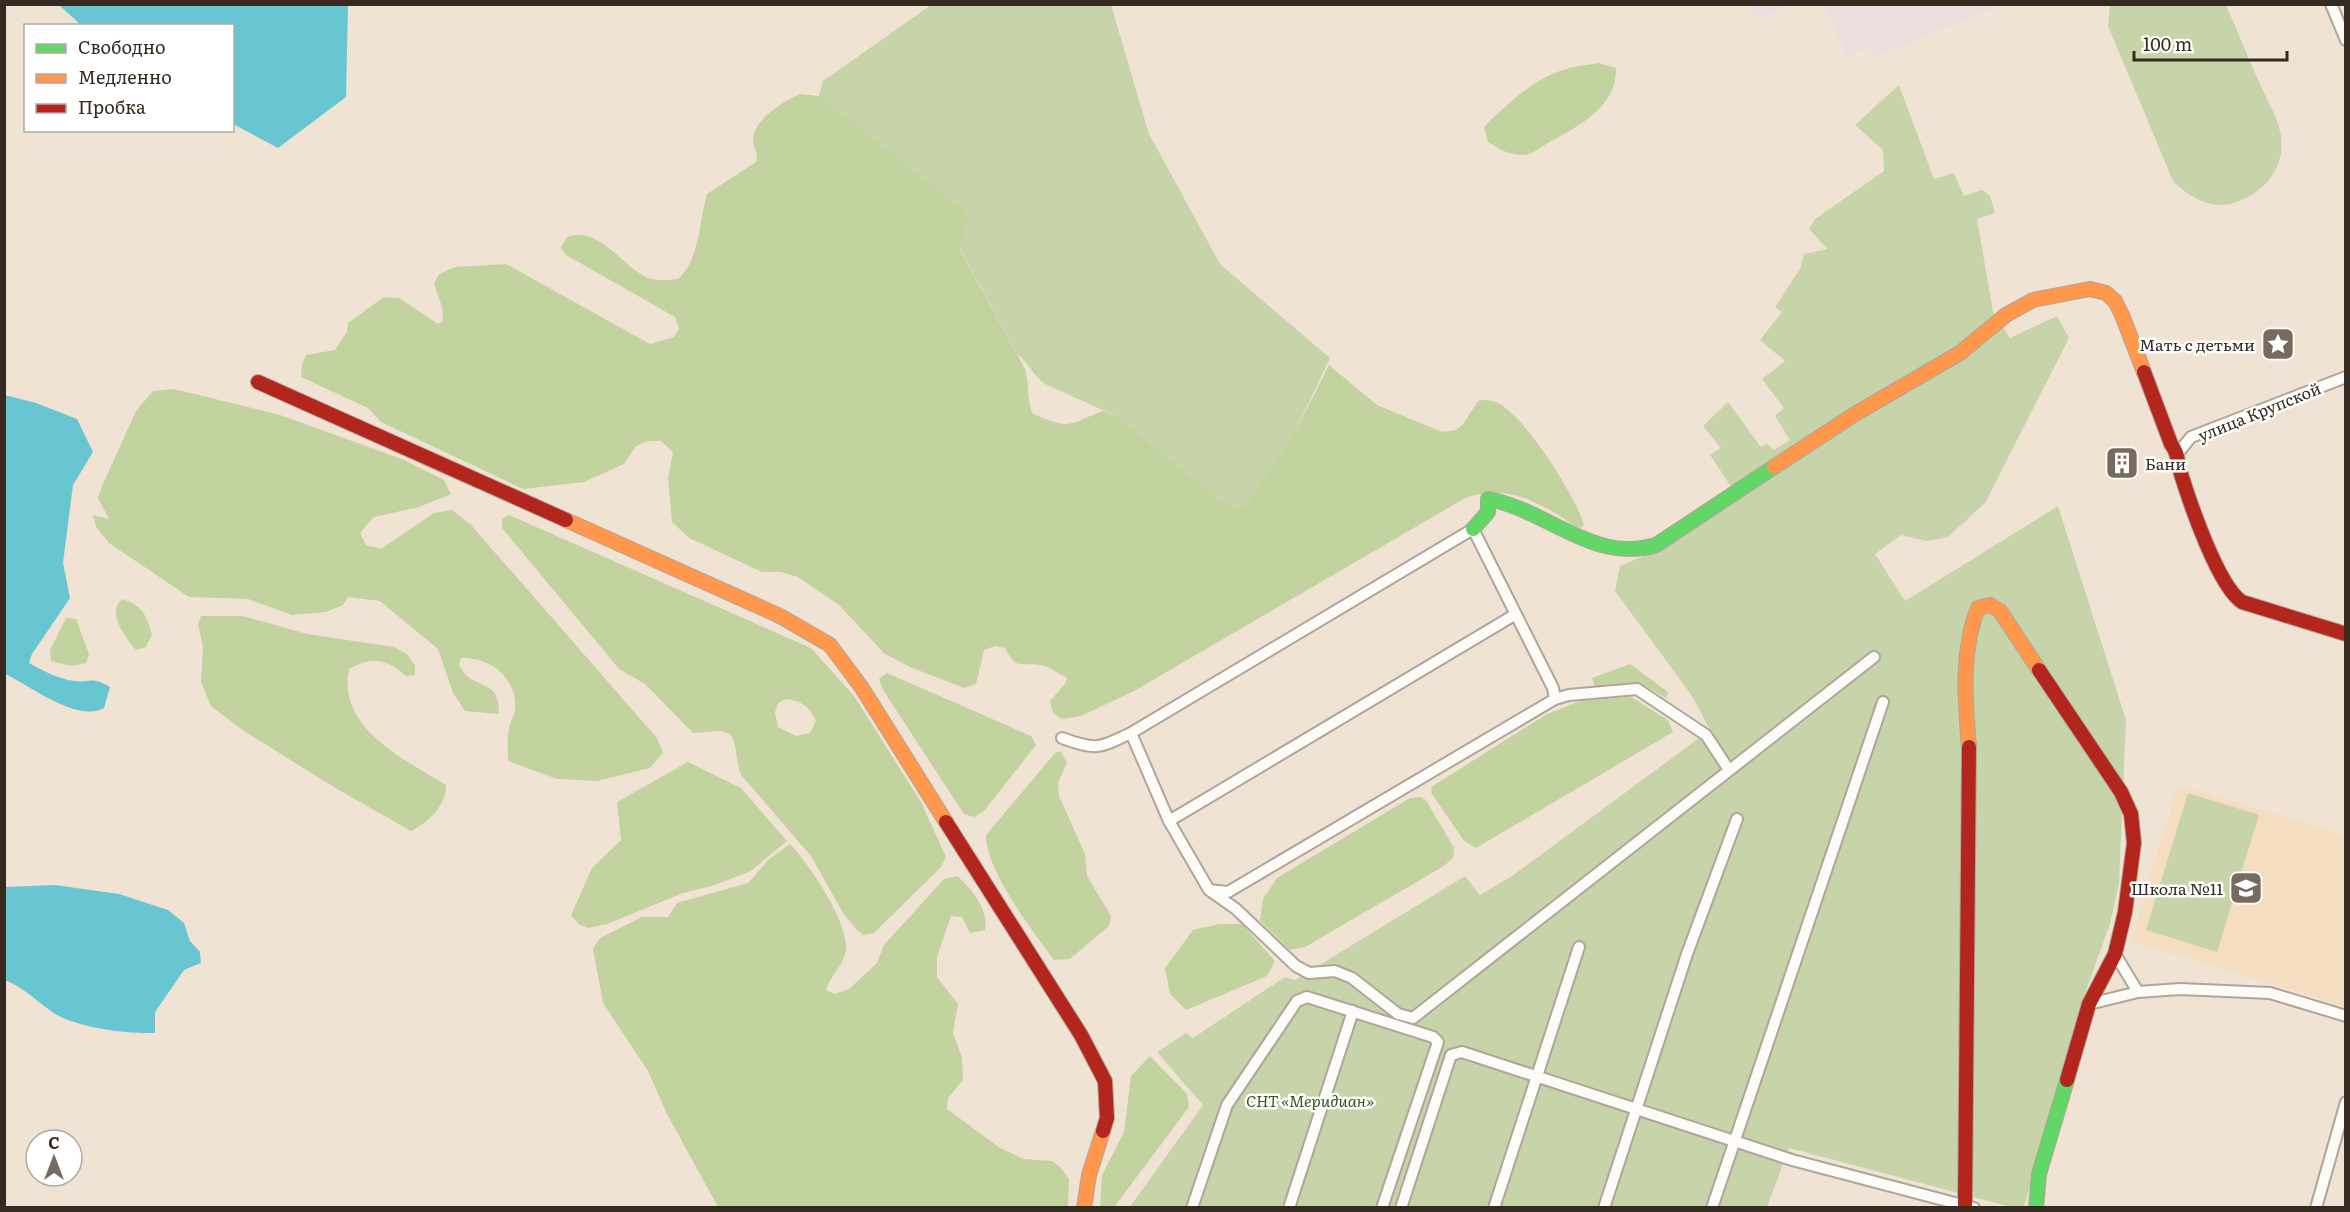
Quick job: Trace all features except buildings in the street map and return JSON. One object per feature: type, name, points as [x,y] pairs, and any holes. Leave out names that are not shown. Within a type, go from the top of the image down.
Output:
[{"type":"street","points":[[2331,4],[2346,40]]},
{"type":"street","points":[[1062,738],[1083,746],[1098,748],[1131,733],[1473,529],[1488,512],[1488,499],[1508,501],[1534,511],[1601,547],[1633,551],[1656,545],[1854,414],[1960,353],[2006,315],[2034,300],[2090,289],[2106,293],[2115,302],[2171,444],[2178,453],[2181,475],[2221,576],[2233,596],[2242,602],[2346,634]]},
{"type":"street","name":"улица Крупской","points":[[2178,453],[2191,438],[2346,377]]},
{"type":"street","points":[[258,382],[780,616],[830,645],[862,688],[1081,1035],[1105,1081],[1107,1118],[1089,1175],[1084,1208]]},
{"type":"street","points":[[1473,529],[1553,688],[1555,699]]},
{"type":"street","points":[[1401,1208],[1451,1055],[1462,1052],[1792,1160],[1969,1206],[1969,760],[1966,705],[1971,621],[1978,608],[1990,606],[2000,611],[2111,776],[2131,814],[2134,843],[2125,912],[2115,954],[2089,1004],[2039,1174],[2036,1208]]},
{"type":"street","points":[[1169,821],[1515,614]]},
{"type":"street","points":[[1131,733],[1169,821],[1209,890],[1236,909],[1296,966],[1309,973],[1335,970],[1352,978],[1398,1014],[1413,1018],[1874,657]]},
{"type":"street","points":[[1209,890],[1228,892],[1555,699],[1569,695],[1637,689],[1706,735],[1729,770]]},
{"type":"street","points":[[1712,1208],[1882,702]]},
{"type":"street","points":[[1604,1208],[1687,954],[1737,819]]},
{"type":"street","points":[[1494,1208],[1579,947]]},
{"type":"street","points":[[2115,954],[2138,992]]},
{"type":"street","points":[[2089,1004],[2138,992],[2180,989],[2270,993],[2346,1016]]},
{"type":"street","points":[[1192,1208],[1227,1105],[1297,1001],[1313,997],[1433,1037],[1438,1042],[1382,1208]]},
{"type":"street","points":[[1289,1208],[1353,1011]]},
{"type":"street","points":[[2316,1208],[2346,1102]]},
{"type":"shaded area","points":[[1749,5],[1789,5],[1757,21]]},
{"type":"shaded area","points":[[1823,5],[2001,5],[1876,56],[1871,46],[1848,56]]},
{"type":"shaded area","name":"Школа №11","points":[[2178,785],[2345,835],[2345,1006],[2131,941]]},
{"type":"green space","points":[[931,5],[1111,5],[1149,134],[1220,264],[1330,358],[1294,434],[1246,504],[1236,507],[1225,503],[1118,417],[1041,381],[1017,354],[960,249],[968,220],[819,96],[823,81]]},
{"type":"green space","points":[[2110,5],[2226,5],[2280,131],[2281,156],[2272,176],[2264,185],[2234,203],[2217,205],[2193,197],[2173,181],[2108,26]]},
{"type":"green space","points":[[1599,63],[1616,68],[1615,82],[1603,105],[1583,122],[1526,155],[1509,153],[1488,142],[1484,127],[1510,102],[1530,87],[1563,70]]},
{"type":"green space","name":"СНТ «Меридиан»","points":[[1899,85],[1934,179],[1954,173],[1964,196],[1982,190],[1990,196],[1995,213],[1977,219],[1993,312],[2010,338],[2057,316],[2069,338],[1985,503],[1948,537],[1927,541],[1901,535],[1875,554],[1905,601],[2058,506],[2126,720],[2119,883],[2110,924],[2080,1007],[2025,1204],[2022,1207],[2011,1207],[1789,1148],[1767,1207],[1129,1208],[1203,1105],[1157,1052],[1186,1033],[1193,1038],[1285,977],[1295,980],[1465,876],[1480,895],[1512,876],[1710,730],[1692,696],[1615,591],[1620,566],[1646,555],[1738,497],[1710,455],[1721,448],[1703,426],[1728,402],[1761,447],[1767,444],[1774,450],[1790,440],[1775,416],[1784,408],[1762,379],[1785,361],[1760,340],[1782,312],[1775,307],[1800,269],[1804,254],[1827,249],[1809,229],[1815,219],[1884,171],[1883,150],[1855,125]]},
{"type":"green space","points":[[800,94],[819,96],[967,213],[968,220],[960,250],[1025,369],[1033,414],[1063,424],[1069,424],[1103,411],[1118,417],[1225,503],[1236,507],[1246,504],[1294,434],[1329,365],[1377,405],[1442,432],[1456,430],[1463,424],[1478,401],[1489,400],[1500,404],[1523,425],[1549,459],[1571,496],[1584,525],[1581,528],[1577,527],[1545,507],[1514,495],[1492,493],[1467,497],[1134,691],[1081,716],[1062,719],[1053,713],[1050,701],[1065,684],[1067,678],[1050,668],[1016,663],[1005,648],[995,646],[984,650],[976,684],[964,688],[910,667],[885,654],[839,605],[798,577],[781,572],[762,572],[689,538],[672,522],[668,478],[673,452],[661,441],[648,441],[636,446],[624,464],[584,482],[523,489],[381,422],[368,408],[301,377],[302,364],[306,355],[335,350],[347,332],[348,323],[384,297],[399,298],[438,324],[443,321],[442,307],[434,284],[439,274],[455,267],[506,264],[650,344],[674,337],[679,328],[675,317],[566,255],[561,248],[567,237],[579,235],[589,237],[599,241],[636,271],[650,279],[678,279],[691,262],[695,251],[707,194],[756,162],[753,139],[759,125],[778,106]]},
{"type":"green space","points":[[174,389],[280,415],[402,459],[444,480],[451,494],[419,507],[374,517],[360,533],[366,545],[381,549],[434,513],[452,510],[471,525],[657,738],[663,753],[650,768],[597,781],[557,779],[508,761],[508,732],[515,710],[515,699],[507,679],[482,661],[461,658],[459,665],[465,674],[495,694],[499,714],[465,711],[453,693],[438,649],[380,601],[348,597],[343,605],[326,612],[292,615],[248,599],[189,597],[109,543],[96,527],[93,515],[109,519],[98,498],[102,486],[136,411],[153,391]]},
{"type":"green space","points":[[509,515],[811,648],[854,696],[921,802],[946,857],[941,867],[874,933],[863,935],[843,913],[811,856],[741,775],[730,734],[721,731],[693,733],[645,684],[619,669],[502,528],[502,519]],"holes":[[[786,699],[808,708],[816,721],[810,733],[796,736],[778,727],[775,712],[778,703]]]},
{"type":"green space","points":[[122,599],[135,605],[145,616],[152,635],[146,647],[136,650],[119,625],[116,611]]},
{"type":"green space","points":[[201,616],[243,616],[307,634],[394,647],[407,654],[415,665],[415,675],[406,676],[385,662],[365,662],[349,669],[348,690],[353,708],[363,725],[377,739],[411,764],[446,785],[443,800],[435,813],[411,831],[337,789],[244,731],[211,706],[201,682],[203,647],[198,624]]},
{"type":"green space","points":[[66,618],[76,619],[89,654],[86,663],[72,666],[51,661],[50,650]]},
{"type":"green space","points":[[1630,664],[1668,692],[1666,698],[1638,682],[1595,687],[1592,678]]},
{"type":"green space","points":[[887,673],[1031,736],[1036,745],[984,811],[974,817],[964,814],[883,690],[879,679]]},
{"type":"green space","points":[[1631,697],[1668,720],[1673,732],[1476,848],[1464,841],[1432,794],[1431,787],[1547,714],[1580,701]]},
{"type":"green space","points":[[1056,752],[1061,752],[1067,763],[1058,783],[1059,796],[1085,854],[1087,876],[1111,916],[1109,926],[1070,959],[1054,960],[1023,917],[1002,882],[993,865],[986,835]]},
{"type":"green space","points":[[688,762],[741,788],[787,841],[751,871],[715,885],[683,893],[607,924],[588,928],[578,924],[571,915],[592,868],[621,840],[617,802]]},
{"type":"green space","points":[[2188,793],[2259,815],[2217,952],[2146,930]]},
{"type":"green space","points":[[1421,797],[1426,800],[1454,848],[1453,858],[1444,866],[1305,947],[1290,950],[1260,921],[1263,899],[1277,878],[1410,798]]},
{"type":"green space","points":[[790,844],[826,894],[845,937],[845,954],[826,990],[834,994],[849,989],[877,963],[884,945],[944,879],[957,876],[974,893],[982,908],[986,923],[985,930],[970,933],[962,917],[951,916],[937,957],[937,977],[958,1004],[953,1033],[962,1058],[963,1080],[948,1098],[947,1109],[1000,1148],[1024,1159],[1052,1161],[1060,1167],[1069,1179],[1068,1207],[718,1207],[667,1114],[648,1071],[603,1003],[593,949],[600,938],[642,917],[668,917],[677,903],[748,883],[769,859]]},
{"type":"green space","points":[[1219,924],[1242,924],[1275,961],[1267,976],[1186,1010],[1170,994],[1165,968],[1193,930]]},
{"type":"green space","points":[[1150,1056],[1187,1094],[1189,1107],[1115,1206],[1100,1207],[1102,1175],[1124,1132],[1131,1076]]},
{"type":"water","points":[[59,5],[348,5],[346,97],[278,148],[234,125],[234,24],[80,24]]},
{"type":"water","points":[[5,395],[36,403],[77,419],[93,452],[73,485],[63,563],[70,598],[32,654],[29,663],[62,678],[74,681],[95,681],[110,687],[104,708],[81,711],[68,707],[5,674]]},
{"type":"water","points":[[55,885],[119,894],[168,910],[184,923],[190,941],[200,952],[201,963],[184,970],[155,1012],[155,1033],[116,1031],[73,1022],[51,1011],[5,980],[5,887]]},
{"type":"traffic: fast","points":[[1473,529],[1488,512],[1488,499],[1510,505],[1591,542],[1633,549],[1656,545],[1774,467]]},
{"type":"traffic: fast","points":[[2036,1208],[2039,1174],[2067,1080]]},
{"type":"traffic: slow","points":[[1774,467],[1855,414],[1960,353],[2006,315],[2033,300],[2090,289],[2106,293],[2115,301],[2122,315],[2144,372]]},
{"type":"traffic: slow","points":[[566,520],[780,616],[830,645],[862,688],[946,822]]},
{"type":"traffic: slow","points":[[1969,747],[1967,659],[1969,641],[1978,608],[1990,605],[2000,611],[2039,670]]},
{"type":"traffic: slow","points":[[1084,1208],[1089,1175],[1103,1131]]},
{"type":"traffic: jam","points":[[2144,372],[2175,451],[2185,487],[2206,543],[2233,593],[2242,602],[2346,634]]},
{"type":"traffic: jam","points":[[258,382],[566,520]]},
{"type":"traffic: jam","points":[[2039,670],[2121,792],[2131,814],[2134,843],[2125,912],[2115,954],[2089,1004],[2067,1080]]},
{"type":"traffic: jam","points":[[1965,1205],[1969,747]]},
{"type":"traffic: jam","points":[[946,822],[1081,1035],[1105,1081],[1107,1118],[1103,1131]]},
{"type":"place","name":"Мать с детьми","points":[[2278,344]]},
{"type":"place","name":"Бани","points":[[2122,463]]},
{"type":"place","name":"Школа №11","points":[[2246,888]]}]
